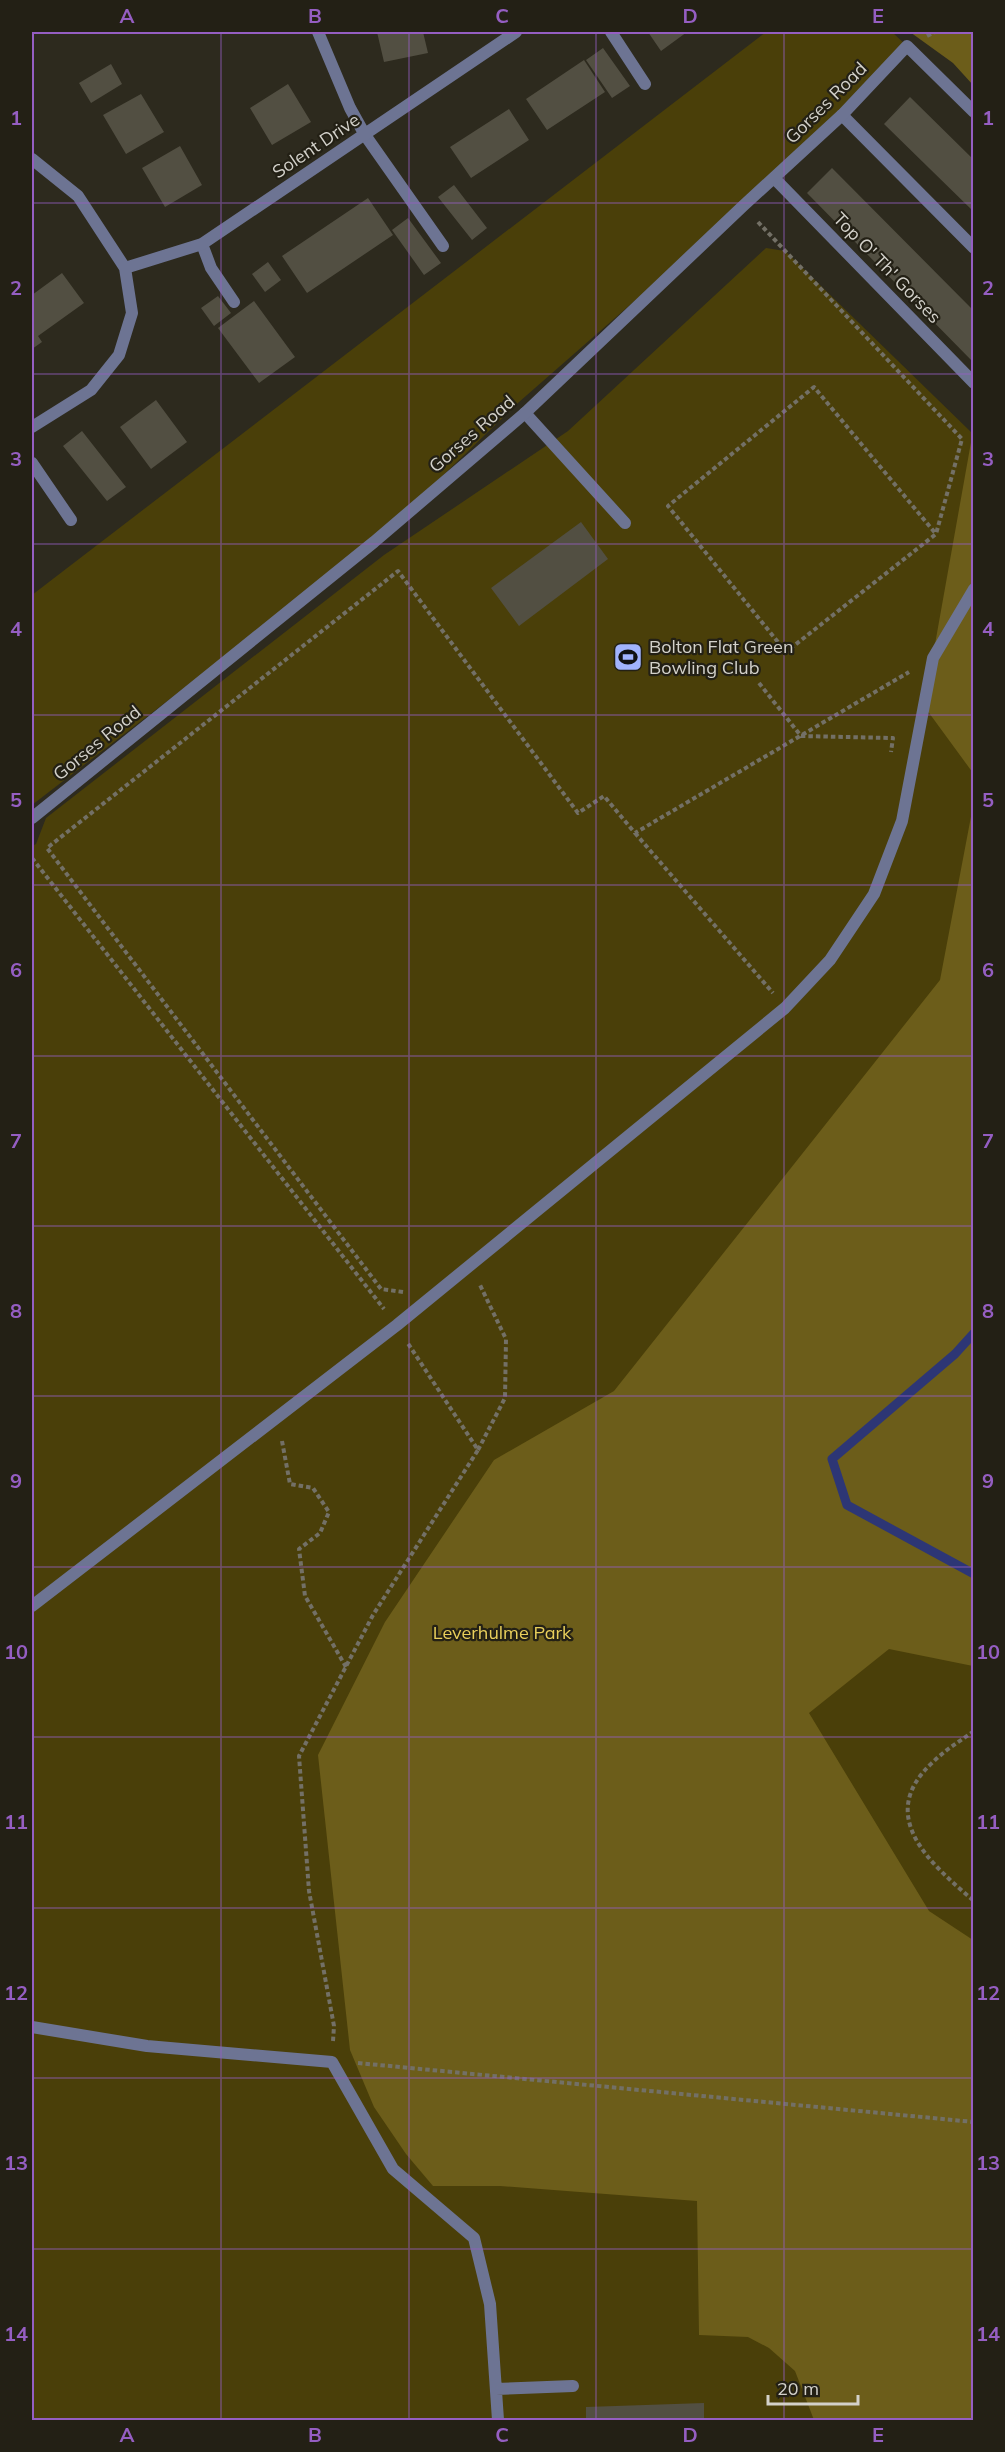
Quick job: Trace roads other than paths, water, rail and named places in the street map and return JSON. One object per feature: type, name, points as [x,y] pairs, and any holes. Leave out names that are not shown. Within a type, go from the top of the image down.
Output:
[{"type":"street","points":[[318,32],[350,108],[365,135],[442,246]]},
{"type":"street","name":"Solent Drive","points":[[125,268],[202,244],[516,32]]},
{"type":"street","points":[[611,32],[645,84]]},
{"type":"street","name":"Gorses Road","points":[[32,818],[374,542],[525,412],[842,115],[907,46],[974,112]]},
{"type":"street","points":[[842,115],[974,248]]},
{"type":"street","points":[[32,159],[78,196],[125,268],[132,314],[119,355],[91,390],[32,427]]},
{"type":"street","name":"Top O' Th' Gorses","points":[[774,178],[974,383]]},
{"type":"street","points":[[202,244],[211,268],[234,302]]},
{"type":"street","points":[[525,412],[625,523]]},
{"type":"street","points":[[32,463],[70,520]]},
{"type":"street","points":[[32,1606],[471,1266],[785,1008],[830,960],[874,894],[902,821],[933,658],[974,589]]},
{"type":"street","points":[[32,2027],[147,2046],[332,2062],[393,2169],[474,2238],[490,2304],[498,2421]]},
{"type":"street","points":[[496,2389],[573,2386]]},
{"type":"waterway","points":[[974,1333],[955,1354],[832,1459],[847,1505],[974,1574]]},
{"type":"place","name":"Bolton Flat Green Bowling Club","points":[[628,657]]},
{"type":"park label","name":"Leverhulme Park","points":[[502,1633]]}]
